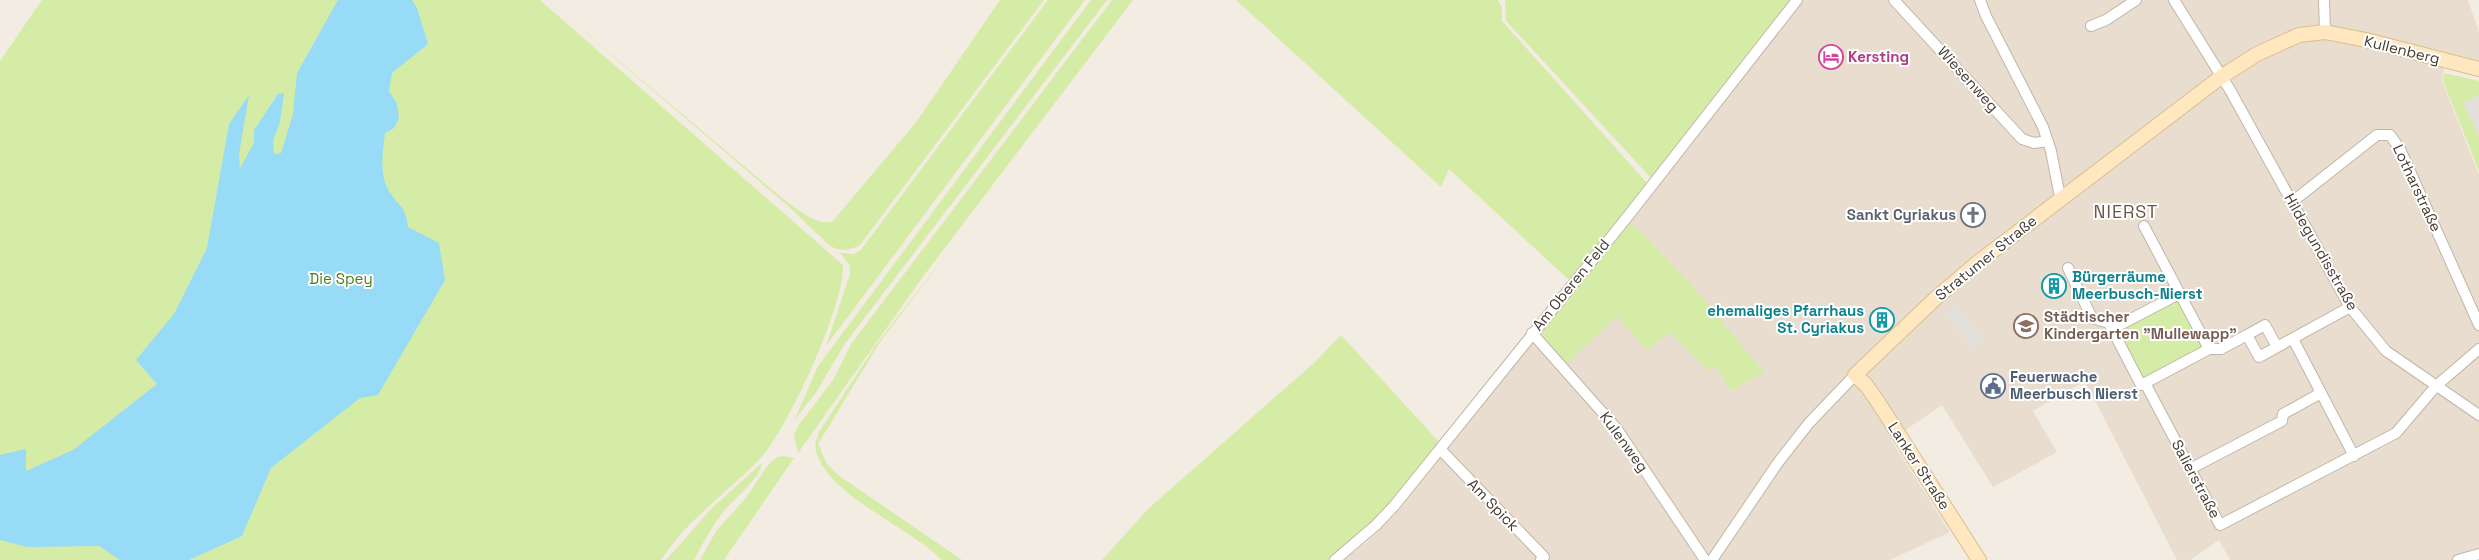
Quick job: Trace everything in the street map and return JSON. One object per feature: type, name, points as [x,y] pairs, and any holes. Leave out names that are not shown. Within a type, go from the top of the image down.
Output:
[{"type":"street","name":"Am Oberen Feld","points":[[1334,560],[1376,526],[1440,449],[1628,216],[1797,0]]},
{"type":"street","name":"Wiesenweg","points":[[1894,0],[2022,140],[2034,143],[2048,141]]},
{"type":"street","points":[[1980,0],[1986,16],[2043,127],[2048,141],[2059,192],[2062,197]]},
{"type":"street","points":[[2091,26],[2106,20],[2136,0]]},
{"type":"street","name":"Hildegundisstraße","points":[[2174,0],[2220,77],[2230,90],[2350,307],[2386,351],[2479,415]]},
{"type":"street","points":[[2324,0],[2325,32]]},
{"type":"street","name":"Stratumer Straße","points":[[1712,560],[1777,464],[1809,423],[1855,375],[1937,297],[2062,197],[2220,77],[2257,54],[2299,35],[2325,32]]},
{"type":"street","name":"Kullenberg","points":[[2325,32],[2366,40],[2479,69]]},
{"type":"street","name":"Lotharstraße","points":[[2292,202],[2377,135],[2390,136],[2400,149],[2479,325]]},
{"type":"street","points":[[2144,226],[2209,349]]},
{"type":"street","points":[[2068,268],[2092,318],[2109,323],[2112,329],[2179,294]]},
{"type":"street","points":[[2246,335],[2259,358],[2350,307]]},
{"type":"street","points":[[2146,383],[2209,349],[2221,349],[2265,326],[2277,348]]},
{"type":"street","name":"Salierstraße","points":[[2112,329],[2141,385],[2146,383],[2220,524],[2396,433],[2436,386]]},
{"type":"street","name":"Kulenweg","points":[[1532,333],[1617,429],[1705,560]]},
{"type":"street","points":[[2293,339],[2354,456]]},
{"type":"street","points":[[2436,386],[2479,350]]},
{"type":"street","name":"Lanker Straße","points":[[1855,375],[1866,385],[1878,402],[1979,560]]},
{"type":"street","points":[[2190,468],[2282,421],[2283,414],[2321,393]]},
{"type":"street","name":"Am Spick","points":[[1440,449],[1544,556],[1541,560]]},
{"type":"street","points":[[2458,560],[2479,554]]},
{"type":"shaded area","points":[[1802,0],[2468,0],[2479,32],[2479,63],[2446,55],[2442,81],[2479,175],[2479,344],[2429,386],[2479,420],[2479,560],[2230,560],[2219,540],[2190,560],[2177,560],[2085,381],[2033,411],[2057,452],[1993,487],[1942,405],[1891,440],[1950,532],[1890,560],[1344,560],[1367,542],[1393,517],[1536,334],[1723,104]]},
{"type":"shaded area","points":[[2479,95],[2479,135],[2463,104]]},
{"type":"shaded area","points":[[1822,301],[1830,312],[1824,317],[1826,319],[1819,324],[1814,318],[1807,323],[1802,316]]},
{"type":"shaded area","points":[[1957,305],[1984,341],[1971,349],[1946,314]]},
{"type":"shaded area","points":[[2479,352],[2479,410],[2443,386]]},
{"type":"green space","name":"Die Spey","points":[[42,0],[540,0],[843,265],[841,284],[824,338],[812,368],[783,425],[757,462],[694,520],[661,560],[0,560],[0,61]]},
{"type":"green space","points":[[547,0],[783,199],[813,219],[832,222],[917,121],[1000,0],[1044,0],[860,245],[844,250],[829,245],[787,205]]},
{"type":"green space","points":[[1048,0],[1085,0],[826,346],[850,274],[850,266],[840,253],[853,254],[860,251]]},
{"type":"green space","points":[[1091,0],[1107,0],[844,345],[817,391],[794,421],[818,366]]},
{"type":"green space","points":[[1112,0],[1133,0],[922,278],[798,453],[794,435],[798,426],[833,380],[851,344]]},
{"type":"green space","points":[[1236,0],[1498,0],[1502,7],[1502,21],[1648,184],[1569,280],[1449,169],[1441,187]]},
{"type":"green space","points":[[1505,0],[1791,0],[1652,179],[1509,24],[1506,20]]},
{"type":"green space","points":[[2444,73],[2479,81],[2479,171],[2443,81]]},
{"type":"green space","points":[[1628,224],[1634,225],[1691,284],[1764,372],[1731,391],[1716,367],[1708,370],[1670,332],[1647,350],[1617,316],[1566,364],[1544,339],[1543,330]]},
{"type":"green space","points":[[953,246],[880,342],[818,444],[827,464],[838,475],[962,560],[942,560],[911,536],[871,510],[836,482],[823,467],[815,446],[819,432],[878,342]]},
{"type":"green space","points":[[2178,299],[2203,347],[2142,379],[2117,331]]},
{"type":"green space","points":[[1341,335],[1440,443],[1374,522],[1329,560],[1102,560],[1148,509],[1315,362]]},
{"type":"green space","points":[[777,457],[794,458],[724,560],[700,560],[716,531],[745,499],[768,465]]},
{"type":"green space","points":[[762,463],[752,482],[720,517],[694,560],[666,560],[712,508]]},
{"type":"water","points":[[338,0],[412,0],[417,8],[428,44],[392,73],[389,91],[397,104],[399,118],[394,128],[385,133],[383,172],[387,187],[404,211],[408,227],[439,243],[445,280],[378,395],[360,398],[271,468],[242,536],[189,560],[120,560],[99,546],[27,547],[0,540],[0,455],[26,449],[26,471],[73,450],[157,384],[136,360],[174,314],[207,248],[229,124],[249,95],[239,154],[240,168],[254,143],[254,130],[278,94],[284,93],[280,122],[273,141],[274,154],[281,153],[293,114],[297,73]]},
{"type":"place","name":"Kersting","points":[[1831,57]]},
{"type":"place","name":"Sankt Cyriakus","points":[[1973,215]]},
{"type":"place","name":"Bürgerräume Meerbusch-Nierst","points":[[2054,286]]},
{"type":"place","name":"ehemaliges Pfarrhaus St. Cyriakus","points":[[1882,320]]},
{"type":"place","name":"Städtischer Kindergarten \"Mullewapp\"","points":[[2026,326]]},
{"type":"place","name":"Feuerwache Meerbusch Nierst","points":[[1993,386]]},
{"type":"district","name":"NIERST","points":[[2126,212]]}]
